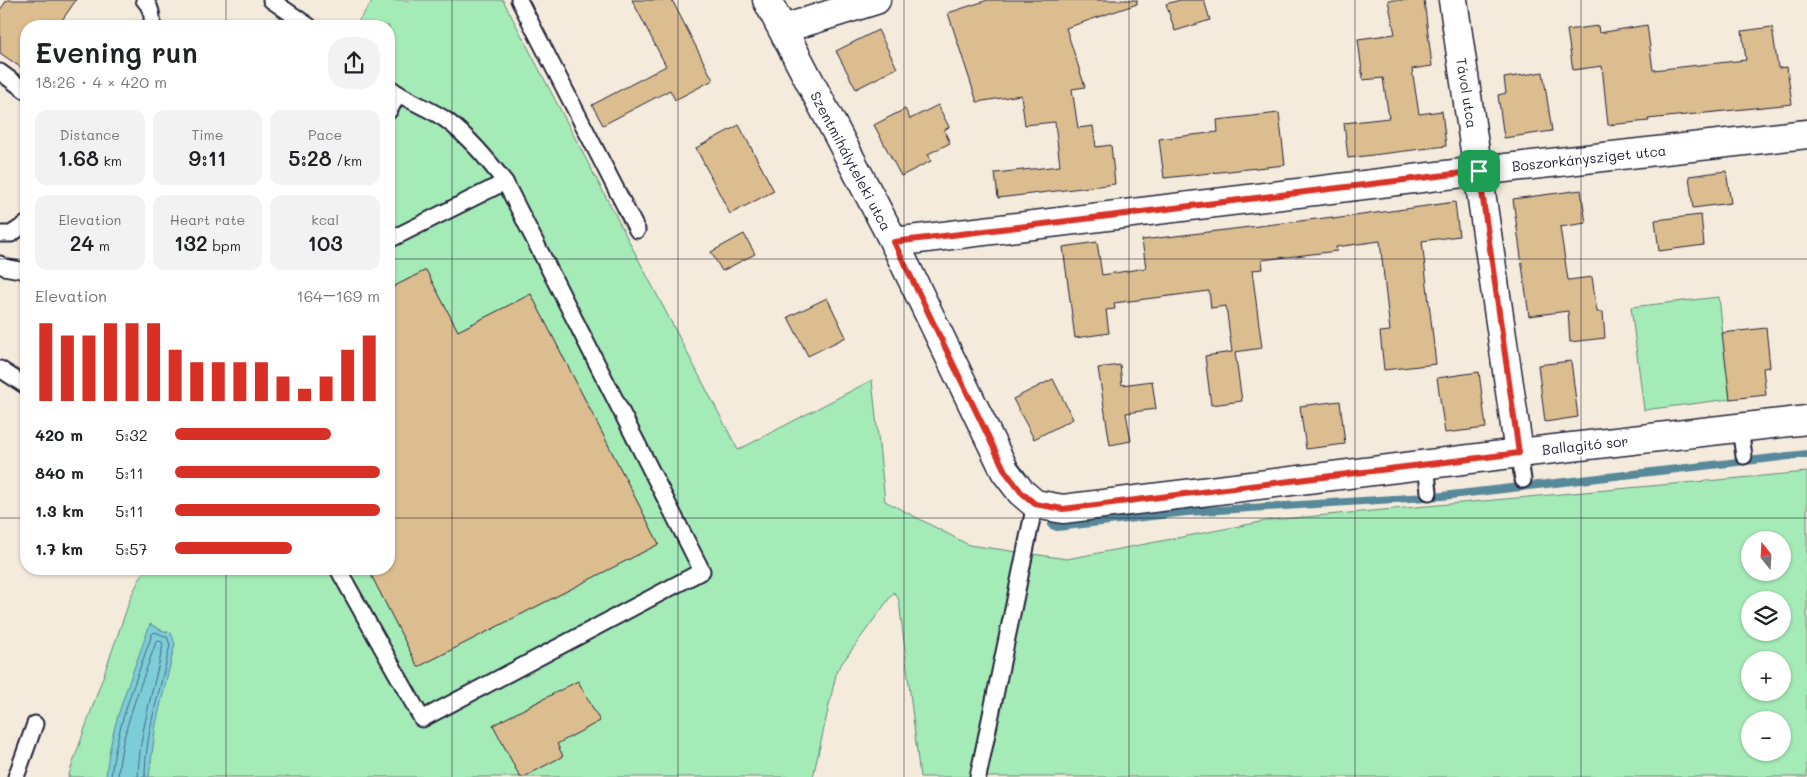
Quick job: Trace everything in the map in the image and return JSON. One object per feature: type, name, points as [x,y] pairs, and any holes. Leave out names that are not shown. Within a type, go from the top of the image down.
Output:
[{"type":"street","name":"Szentmihályteleki utca","points":[[767,0],[894,242],[1005,471],[1021,492],[1035,504]]},
{"type":"street","points":[[783,29],[876,0]]},
{"type":"street","name":"Távol utca","points":[[1453,0],[1519,453]]},
{"type":"street","name":"Boszorkánysziget utca","points":[[894,242],[1479,171],[1807,134]]},
{"type":"street","name":"Ballagitó sor","points":[[1035,504],[1063,509],[1184,501],[1426,464],[1807,420]]},
{"type":"lane","points":[[144,0],[149,4],[153,20]]},
{"type":"lane","points":[[270,0],[300,20]]},
{"type":"lane","points":[[519,0],[637,230]]},
{"type":"lane","points":[[0,72],[20,87]]},
{"type":"lane","points":[[341,575],[422,719],[702,571],[505,182],[478,148],[445,120],[395,91]]},
{"type":"lane","points":[[395,237],[505,182]]},
{"type":"lane","points":[[0,234],[11,234],[20,228]]},
{"type":"lane","points":[[0,264],[4,267],[20,271]]},
{"type":"lane","points":[[0,369],[20,382]]},
{"type":"lane","points":[[1740,428],[1744,456]]},
{"type":"lane","points":[[1519,453],[1523,480]]},
{"type":"lane","points":[[1426,464],[1429,492]]},
{"type":"lane","points":[[978,777],[1035,504]]},
{"type":"lane","points":[[16,777],[35,724]]},
{"type":"green space","points":[[373,0],[503,0],[738,450],[872,380],[885,501],[969,545],[1067,559],[1271,520],[1807,472],[1807,777],[920,777],[899,600],[894,592],[837,670],[813,777],[68,777],[132,594],[142,575],[395,575],[395,20],[359,20]]},
{"type":"green space","points":[[1719,297],[1730,399],[1644,410],[1631,307]]},
{"type":"water","points":[[150,624],[171,633],[175,644],[156,724],[149,777],[106,777],[108,757],[117,718]]},
{"type":"building","points":[[7,0],[76,0],[62,20],[20,20],[20,67],[0,53],[0,10]]},
{"type":"building","points":[[632,0],[672,0],[713,80],[675,100],[670,90],[603,125],[592,105],[666,66]]},
{"type":"building","points":[[988,0],[1137,0],[1137,4],[1066,28],[1085,87],[1072,89],[1078,128],[1093,126],[1096,147],[1111,145],[1115,184],[998,198],[995,173],[1060,166],[1055,122],[1025,125],[1021,95],[977,102],[948,13]]},
{"type":"building","points":[[1180,0],[1204,0],[1210,20],[1175,31],[1166,4]]},
{"type":"building","points":[[1388,0],[1424,0],[1432,66],[1412,69],[1419,114],[1442,111],[1446,146],[1348,158],[1344,123],[1389,118],[1383,78],[1363,80],[1358,39],[1395,34]]},
{"type":"building","points":[[1647,25],[1653,70],[1746,60],[1742,31],[1772,27],[1778,68],[1787,67],[1792,104],[1608,125],[1602,66],[1573,70],[1567,30],[1598,26],[1599,33]]},
{"type":"building","points":[[878,30],[897,68],[856,89],[836,51]]},
{"type":"building","points":[[1543,72],[1552,131],[1504,138],[1498,95],[1506,93],[1504,78]]},
{"type":"building","points":[[938,105],[949,127],[944,130],[950,143],[928,154],[931,161],[901,176],[874,125],[905,109],[910,119]]},
{"type":"building","points":[[1279,113],[1285,165],[1164,178],[1159,139],[1218,132],[1217,120]]},
{"type":"building","points":[[739,125],[774,191],[730,214],[696,148]]},
{"type":"building","points":[[1726,171],[1731,203],[1693,208],[1689,176]]},
{"type":"building","points":[[1581,190],[1586,223],[1560,227],[1568,280],[1592,277],[1597,312],[1603,312],[1605,338],[1570,342],[1568,311],[1529,316],[1513,199]]},
{"type":"building","points":[[1455,202],[1459,236],[1422,241],[1436,364],[1384,370],[1380,332],[1390,331],[1380,241],[1336,247],[1337,251],[1262,260],[1263,269],[1252,270],[1262,348],[1235,352],[1242,401],[1211,405],[1205,356],[1232,352],[1226,306],[1211,308],[1209,291],[1114,303],[1115,309],[1106,310],[1109,333],[1075,338],[1063,247],[1097,242],[1102,275],[1146,268],[1142,240],[1333,217],[1333,219]]},
{"type":"building","points":[[1701,215],[1704,245],[1659,251],[1655,220]]},
{"type":"building","points":[[744,234],[755,254],[722,271],[711,252]]},
{"type":"building","points":[[426,270],[458,331],[531,294],[659,544],[418,667],[371,575],[395,575],[395,286]]},
{"type":"building","points":[[827,298],[846,337],[808,356],[788,317]]},
{"type":"building","points":[[1766,328],[1770,367],[1763,368],[1766,395],[1730,399],[1722,333]]},
{"type":"building","points":[[1571,361],[1578,417],[1545,422],[1538,365]]},
{"type":"building","points":[[1120,365],[1122,385],[1152,381],[1156,409],[1126,413],[1131,441],[1110,445],[1098,368]]},
{"type":"building","points":[[1479,372],[1486,428],[1445,433],[1437,378]]},
{"type":"building","points":[[1053,379],[1073,419],[1034,439],[1013,399]]},
{"type":"building","points":[[1340,401],[1345,444],[1306,449],[1300,406]]},
{"type":"building","points":[[578,681],[600,721],[557,744],[563,756],[524,777],[520,777],[493,725]]},
{"type":"waterway","points":[[1052,525],[1057,527],[1187,512],[1442,496],[1807,454]]},
{"type":"route","points":[[1479,171],[1519,453],[1063,509],[1035,504],[1021,492],[1005,471],[894,242],[1332,188],[1479,171]]}]
